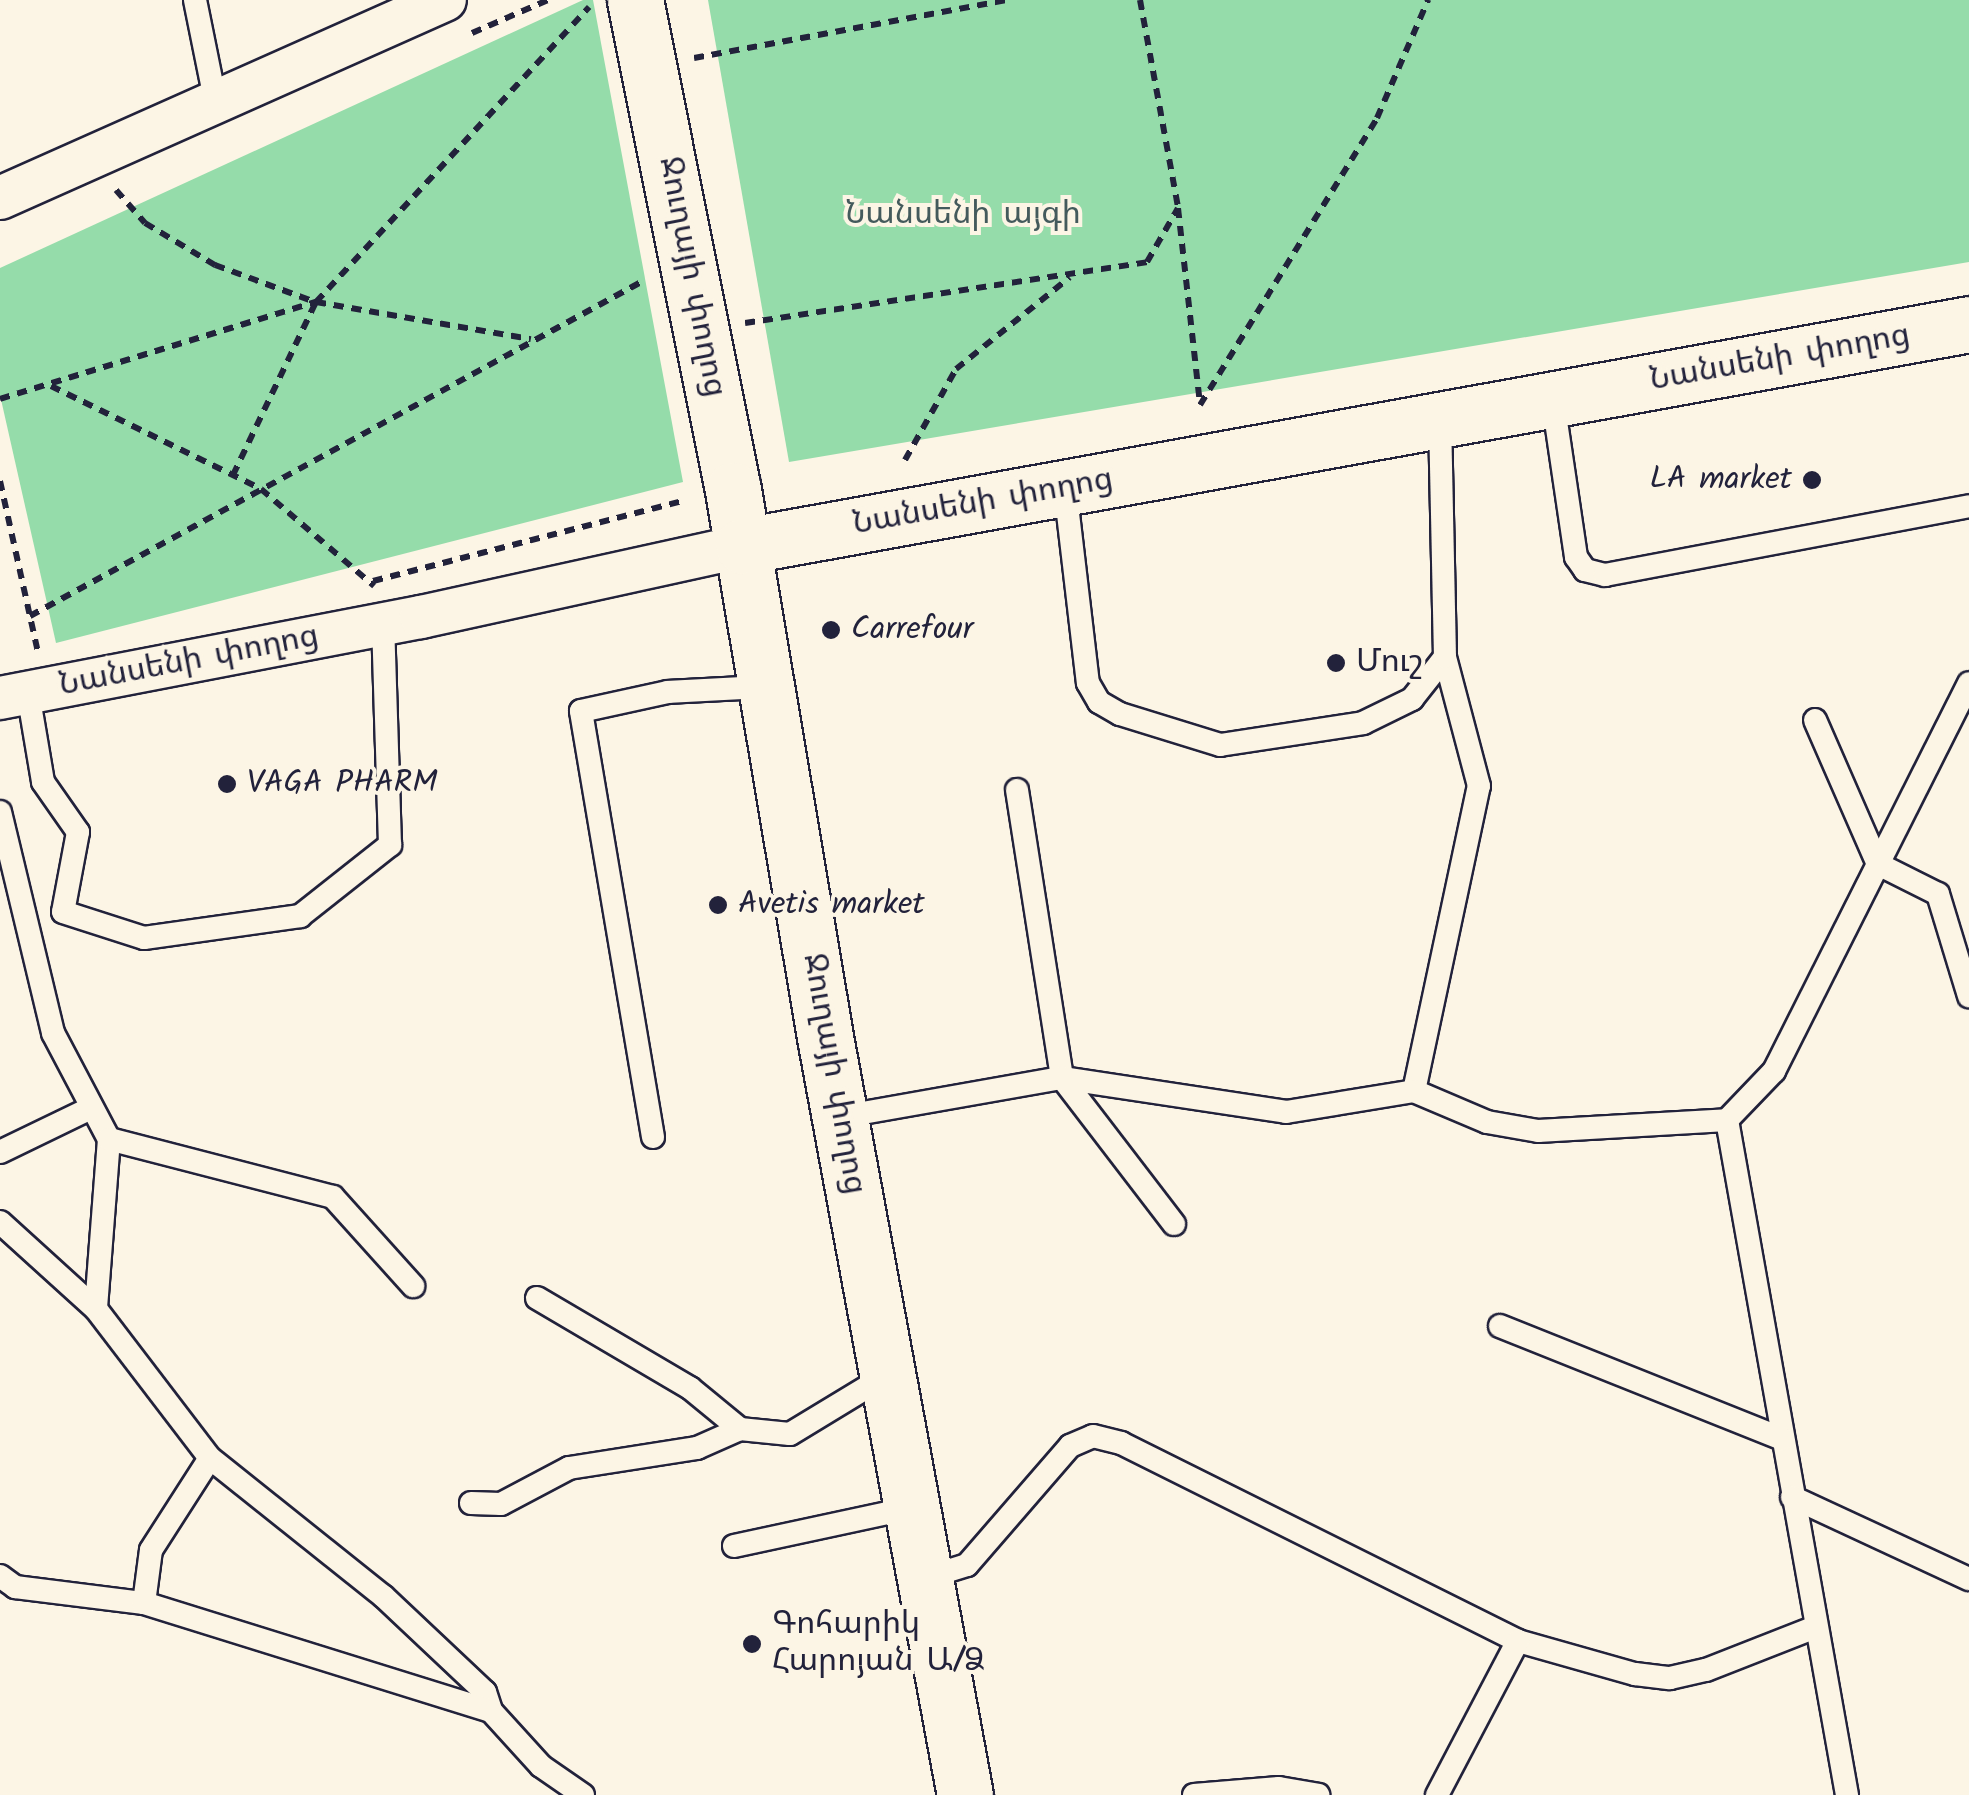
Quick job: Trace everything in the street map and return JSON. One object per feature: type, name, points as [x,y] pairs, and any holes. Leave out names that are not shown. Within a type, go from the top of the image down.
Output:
[{"type":"street","points":[[0,198],[445,0]]},
{"type":"street","name":"Ջուղայի փողոց","points":[[635,0],[769,686],[840,1118],[965,1795]]},
{"type":"street","name":"Նանսենի փողոց","points":[[23,686],[402,621],[742,546],[1440,424],[1969,324]]},
{"type":"lane","points":[[194,0],[216,104]]},
{"type":"lane","points":[[1553,401],[1576,557],[1584,570],[1605,575],[1969,506]]},
{"type":"lane","points":[[1414,1091],[1478,786],[1445,657],[1440,424]]},
{"type":"lane","points":[[1065,488],[1088,683],[1099,702],[1120,714],[1220,745],[1363,723],[1412,699],[1445,657]]},
{"type":"lane","points":[[23,686],[44,782],[78,832],[63,912],[144,938],[300,916],[390,845],[402,621]]},
{"type":"lane","points":[[840,1118],[1062,1078],[1286,1112],[1414,1091],[1487,1122],[1538,1131],[1727,1120],[1774,1071],[1969,683]]},
{"type":"lane","points":[[653,1137],[581,711],[668,692],[769,686]]},
{"type":"lane","points":[[1815,720],[1878,864],[1938,894],[1969,996]]},
{"type":"lane","points":[[1017,790],[1062,1078],[1174,1224]]},
{"type":"lane","points":[[0,812],[52,1033],[109,1139],[96,1309]]},
{"type":"lane","points":[[0,1152],[90,1109]]},
{"type":"lane","points":[[1727,1120],[1813,1628],[1852,1792]]},
{"type":"lane","points":[[109,1139],[333,1197],[413,1286]]},
{"type":"lane","points":[[0,1222],[96,1309],[210,1458],[383,1596],[485,1692],[491,1711],[541,1766],[583,1795]]},
{"type":"lane","points":[[537,1298],[690,1388],[740,1429]]},
{"type":"lane","points":[[1500,1326],[1782,1439]]},
{"type":"lane","points":[[471,1503],[502,1504],[570,1468],[697,1448],[740,1429],[790,1434],[887,1375]]},
{"type":"lane","points":[[925,1578],[967,1565],[1070,1446],[1093,1436],[1121,1444],[1518,1640],[1670,1678],[1813,1628]]},
{"type":"lane","points":[[144,1603],[152,1550],[210,1458]]},
{"type":"lane","points":[[1792,1497],[1969,1579]]},
{"type":"lane","points":[[734,1546],[912,1508]]},
{"type":"lane","points":[[0,1576],[14,1586],[144,1603],[491,1711]]},
{"type":"lane","points":[[1437,1795],[1518,1640]]},
{"type":"lane","points":[[1194,1795],[1279,1788],[1318,1795]]},
{"type":"path","points":[[233,475],[316,302],[595,0]]},
{"type":"path","points":[[694,58],[1008,0]]},
{"type":"path","points":[[1140,0],[1178,208],[1200,405],[1377,118],[1428,0]]},
{"type":"path","points":[[117,191],[145,223],[215,265],[316,302],[532,340]]},
{"type":"path","points":[[744,323],[1147,262],[1178,208]]},
{"type":"path","points":[[905,460],[956,369],[1080,272]]},
{"type":"path","points":[[30,616],[648,278]]},
{"type":"path","points":[[0,399],[316,302]]},
{"type":"path","points":[[50,386],[262,489],[369,582],[402,621]]},
{"type":"path","points":[[0,481],[30,616],[23,686]]},
{"type":"path","points":[[350,587],[686,500]]},
{"type":"green space","points":[[583,0],[593,0],[683,482],[56,643],[0,395],[0,268]]},
{"type":"green space","name":"Նանսենի այգի","points":[[708,0],[1969,0],[1969,262],[789,462]]},
{"type":"place","name":"LA market","points":[[1812,480]]},
{"type":"place","name":"Carrefour","points":[[831,630]]},
{"type":"place","name":"Մուշ","points":[[1336,663]]},
{"type":"place","name":"VAGA PHARM","points":[[227,784]]},
{"type":"place","name":"Avetis market","points":[[718,905]]},
{"type":"place","name":"Գոհարիկ Հարոյան Ա/Ձ","points":[[752,1644]]}]
